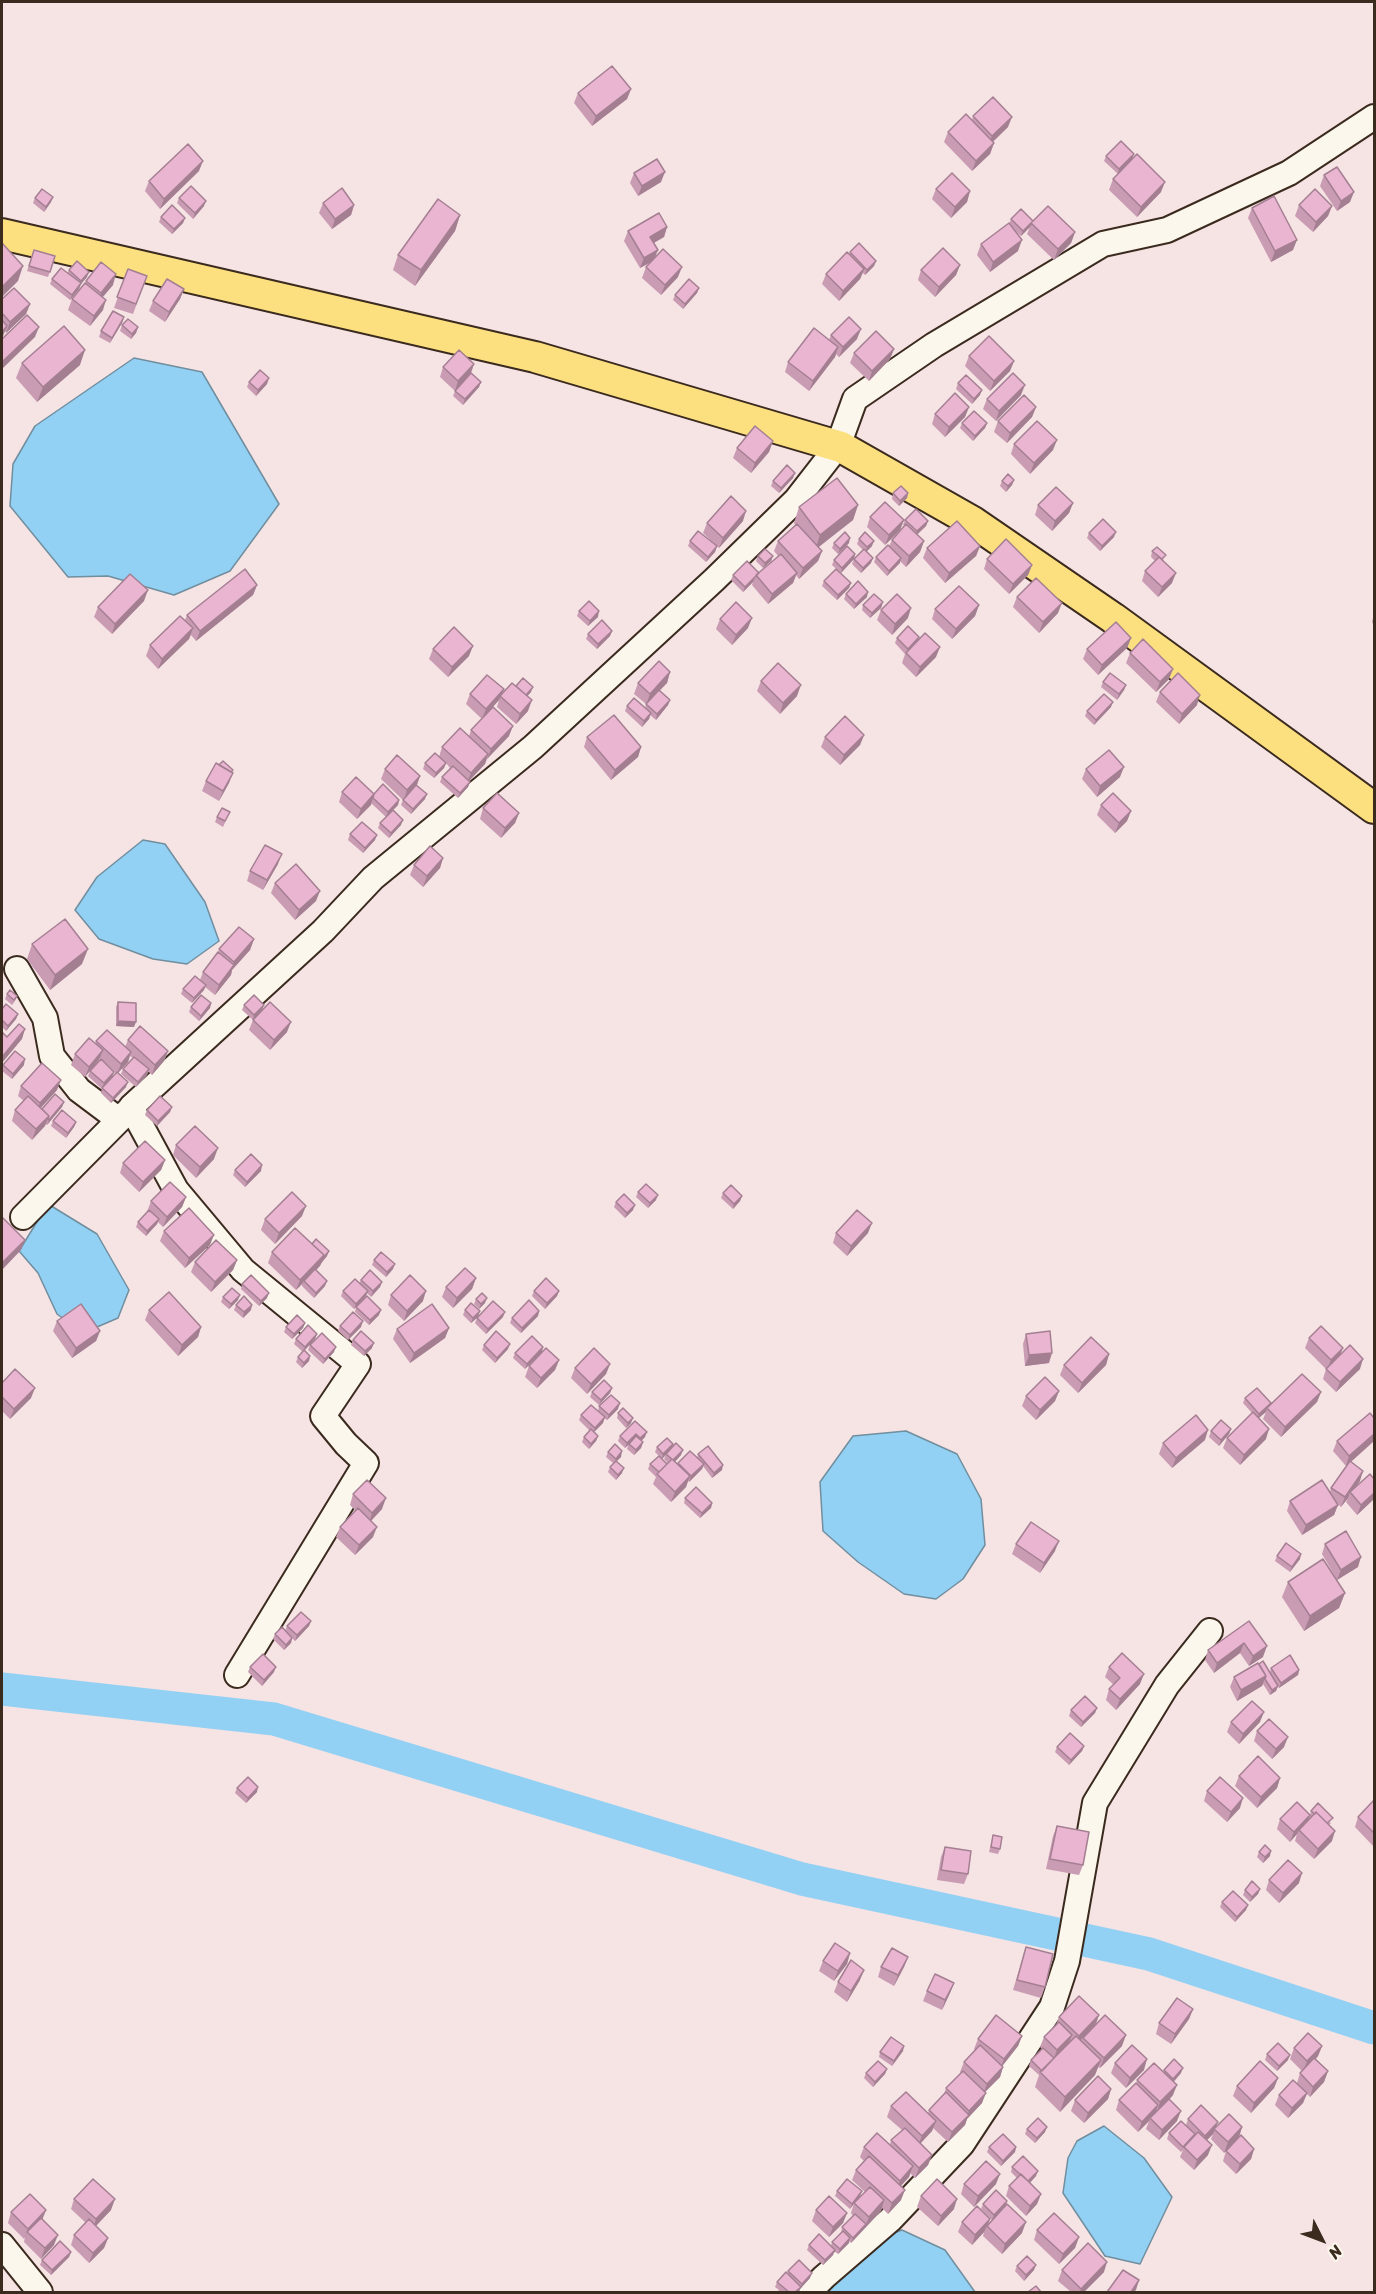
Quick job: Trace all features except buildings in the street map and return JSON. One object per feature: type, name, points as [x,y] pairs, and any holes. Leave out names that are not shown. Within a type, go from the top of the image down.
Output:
[{"type":"main road","points":[[2,234],[535,357],[838,446],[973,522],[1113,618],[1374,808]]},
{"type":"street","points":[[23,1216],[125,1114],[323,931],[373,878],[533,747],[714,580],[796,500],[838,446],[855,399],[934,345],[1103,244],[1167,230],[1269,183],[1289,173],[1374,117]]},
{"type":"street","points":[[17,969],[45,1018],[52,1056],[79,1090],[125,1114],[176,1190],[243,1270],[358,1364],[323,1416],[346,1444],[366,1463],[237,1675]]},
{"type":"street","points":[[809,2292],[890,2220],[962,2144],[1052,2007],[1067,1961],[1095,1803],[1167,1685],[1210,1631]]},
{"type":"street","points":[[2,2245],[40,2292]]},
{"type":"water","points":[[134,358],[202,372],[279,504],[230,571],[174,595],[108,576],[68,577],[10,506],[13,464],[35,426]]},
{"type":"water","points":[[143,840],[165,844],[205,902],[219,941],[187,964],[153,959],[99,939],[75,910],[97,877]]},
{"type":"water","points":[[48,1204],[97,1234],[129,1290],[118,1318],[83,1333],[57,1314],[38,1273],[19,1251]]},
{"type":"water","points":[[906,1431],[957,1454],[981,1499],[985,1545],[963,1579],[936,1599],[904,1594],[858,1562],[823,1531],[820,1482],[853,1436]]},
{"type":"water","points":[[1104,2126],[1144,2158],[1172,2197],[1140,2264],[1105,2256],[1063,2193],[1068,2158],[1077,2141]]},
{"type":"water","points":[[902,2230],[945,2250],[975,2292],[823,2292],[886,2236]]},
{"type":"waterway","points":[[2,1689],[274,1719],[802,1879],[1149,1954],[1374,2028]]}]
